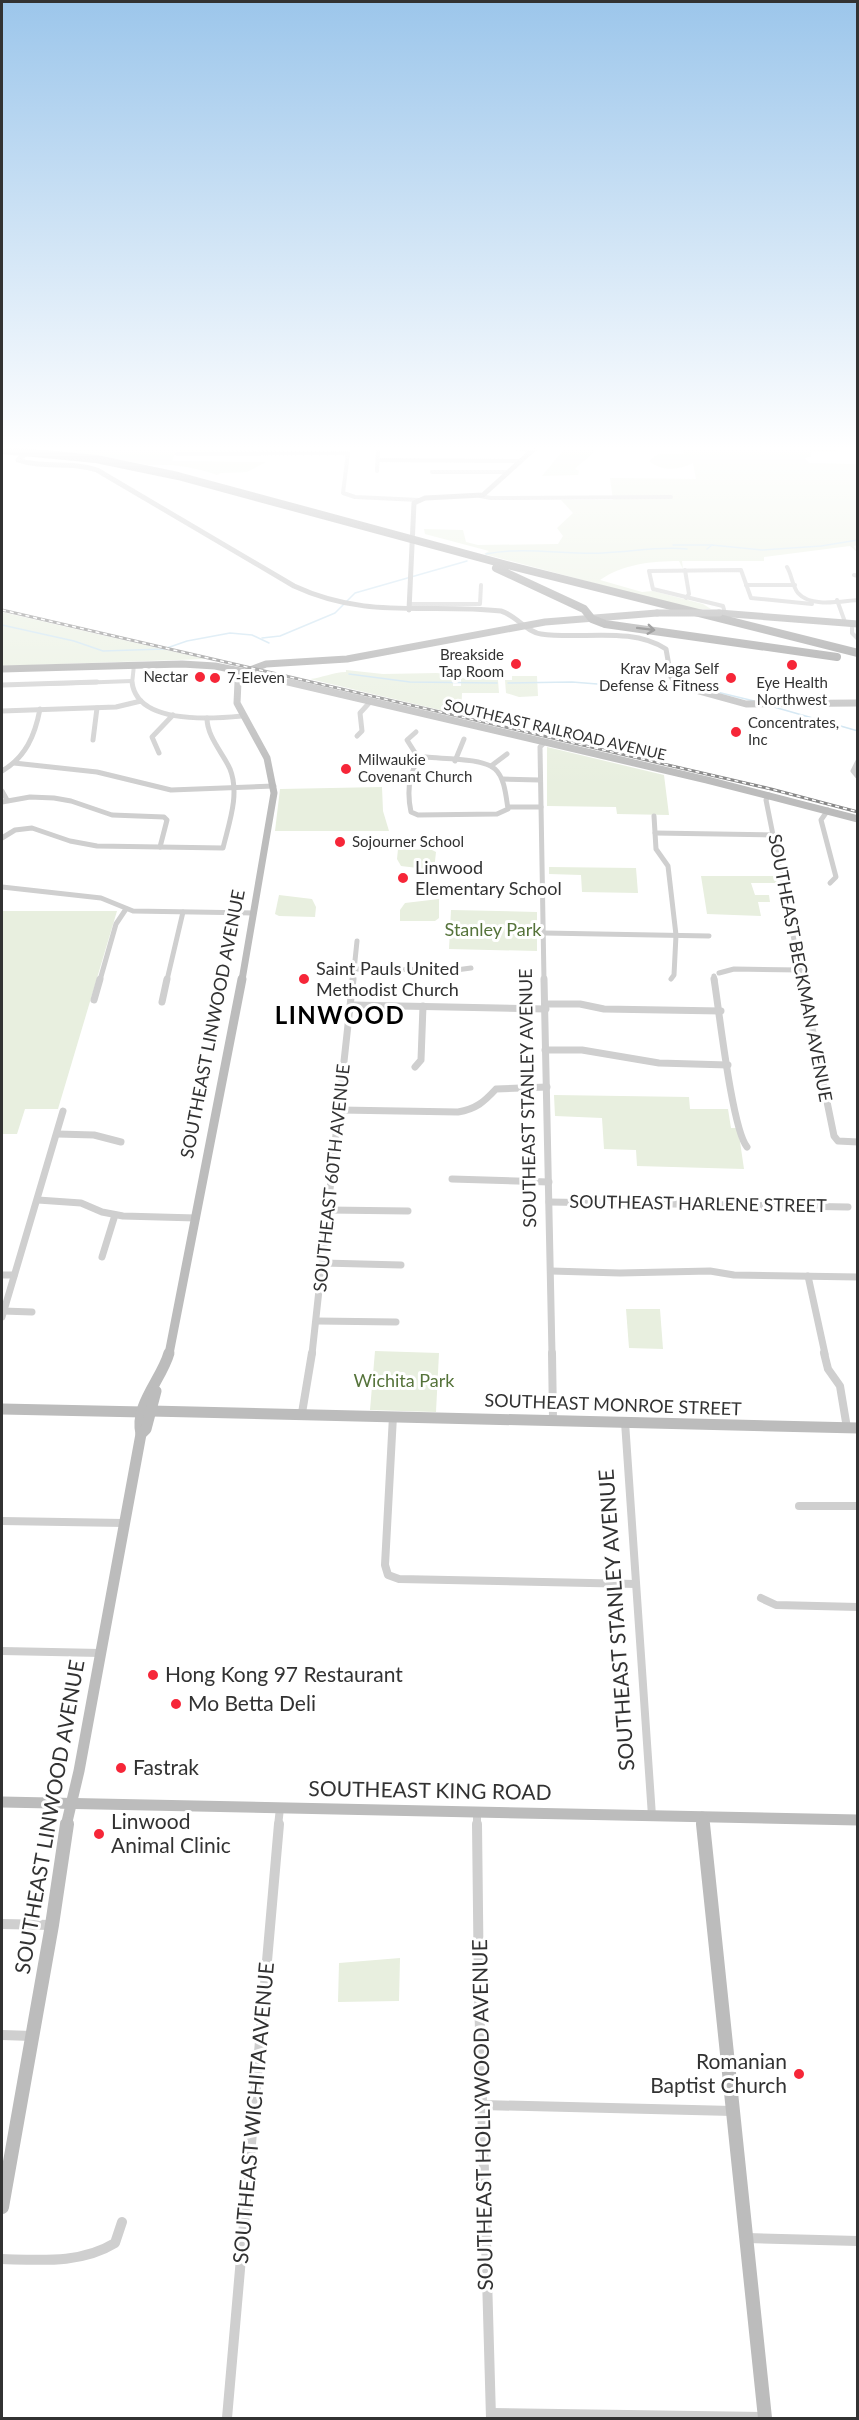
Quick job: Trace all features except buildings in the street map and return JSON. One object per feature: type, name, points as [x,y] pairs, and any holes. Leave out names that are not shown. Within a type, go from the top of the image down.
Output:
[{"type":"highway","points":[[480,561],[584,609],[593,620],[610,625],[858,657]]},
{"type":"highway","points":[[492,561],[692,616],[858,657]]},
{"type":"highway","points":[[507,565],[858,657]]},
{"type":"highway","points":[[739,625],[858,648]]},
{"type":"main road","points":[[2,669],[199,664],[244,672],[262,665],[347,659],[526,625],[590,617],[657,613],[722,613],[851,623]]},
{"type":"street","points":[[251,561],[294,586],[332,602],[351,606],[498,611],[513,615],[533,632],[542,634],[626,636],[652,641],[666,651],[671,677],[675,683],[688,690],[724,699],[758,705],[858,702]]},
{"type":"street","points":[[409,607],[410,561]]},
{"type":"street","points":[[787,567],[800,594],[806,598],[820,601],[858,600]]},
{"type":"street","points":[[722,613],[724,608],[720,605],[652,588],[649,572],[652,570],[741,570],[752,599],[812,604]]},
{"type":"street","points":[[684,570],[689,594],[686,598]]},
{"type":"street","points":[[409,607],[480,604],[481,585]]},
{"type":"street","points":[[746,585],[795,585]]},
{"type":"street","points":[[837,600],[851,623],[852,633],[858,639]]},
{"type":"street","points":[[134,665],[132,681],[134,691],[141,701],[156,709],[173,715],[207,718],[242,716]]},
{"type":"street","name":"SOUTHEAST RAILROAD AVENUE","points":[[244,672],[769,795],[858,819]]},
{"type":"street","name":"SOUTHEAST LINWOOD AVENUE","points":[[2,2207],[5,2169],[32,2036],[72,1803],[141,1434],[146,1429],[151,1392],[155,1389],[168,1360],[273,808],[274,786],[267,758],[238,707],[237,688],[244,672]]},
{"type":"street","points":[[2,685],[132,681]]},
{"type":"street","points":[[2,711],[97,708],[123,706],[141,701]]},
{"type":"street","points":[[357,736],[362,730],[360,713],[371,701]]},
{"type":"street","points":[[93,740],[97,708]]},
{"type":"street","points":[[2,771],[14,763],[34,738],[40,709]]},
{"type":"street","points":[[159,753],[152,737],[173,715]]},
{"type":"street","points":[[2,838],[15,830],[32,828],[90,845],[223,848],[233,806],[234,789],[231,769],[207,727],[207,718]]},
{"type":"street","points":[[416,732],[407,740],[419,759]]},
{"type":"street","points":[[455,761],[464,739]]},
{"type":"street","name":"SOUTHEAST STANLEY AVENUE","points":[[545,742],[540,747],[540,780],[553,1419]]},
{"type":"street","points":[[491,766],[507,754]]},
{"type":"street","points":[[419,759],[478,762],[491,766],[499,771],[509,807],[506,812],[497,814],[414,814],[411,812],[407,796],[414,765],[419,759]]},
{"type":"street","points":[[858,761],[852,771],[858,777]]},
{"type":"street","points":[[14,763],[97,772],[145,785],[171,789],[234,789],[274,786]]},
{"type":"street","points":[[502,779],[540,780]]},
{"type":"street","points":[[2,791],[4,801],[30,797],[54,798],[71,801],[112,815],[164,817],[167,820],[160,847]]},
{"type":"street","name":"SOUTHEAST BECKMAN AVENUE","points":[[769,795],[766,800],[834,1136],[837,1141],[858,1142]]},
{"type":"street","points":[[509,807],[541,807]]},
{"type":"street","points":[[828,810],[821,820],[836,877],[830,883]]},
{"type":"street","points":[[654,816],[657,851],[668,866],[676,935],[674,975],[671,979]]},
{"type":"street","points":[[655,833],[774,835]]},
{"type":"street","points":[[2,887],[101,898],[126,909],[254,913]]},
{"type":"street","points":[[94,1000],[116,924],[126,909]]},
{"type":"street","points":[[162,1002],[183,912]]},
{"type":"street","points":[[543,933],[709,936]]},
{"type":"street","name":"SOUTHEAST 60TH AVENUE","points":[[302,1413],[323,1263],[332,1158],[340,1110],[357,942]]},
{"type":"street","points":[[355,969],[456,970],[471,968]]},
{"type":"street","points":[[747,1147],[742,1140],[717,975],[738,969],[800,970]]},
{"type":"street","points":[[351,1005],[546,1006],[580,1004],[604,1009],[721,1011]]},
{"type":"street","points":[[415,1067],[421,1060],[423,1006]]},
{"type":"street","points":[[545,1050],[590,1051],[659,1064],[729,1065]]},
{"type":"street","points":[[340,1110],[458,1112],[472,1110],[482,1104],[496,1089],[547,1087]]},
{"type":"street","points":[[32,1312],[2,1314],[63,1111]]},
{"type":"street","points":[[57,1134],[94,1135],[121,1142]]},
{"type":"street","points":[[452,1179],[549,1182]]},
{"type":"street","points":[[38,1200],[81,1203],[115,1215],[196,1218]]},
{"type":"street","name":"SOUTHEAST HARLENE STREET","points":[[549,1202],[848,1207]]},
{"type":"street","points":[[328,1209],[408,1211]]},
{"type":"street","points":[[102,1257],[115,1215]]},
{"type":"street","points":[[323,1263],[401,1265]]},
{"type":"street","points":[[551,1271],[620,1273],[710,1271],[734,1275],[858,1277]]},
{"type":"street","points":[[2,1275],[14,1275]]},
{"type":"street","points":[[808,1276],[828,1369],[840,1386],[852,1428]]},
{"type":"street","points":[[316,1321],[396,1322]]},
{"type":"street","name":"SOUTHEAST MONROE STREET","points":[[2,1409],[302,1413],[852,1428]]},
{"type":"street","points":[[393,1416],[385,1565],[388,1575],[399,1579],[636,1584]]},
{"type":"street","name":"SOUTHEAST STANLEY AVENUE","points":[[625,1422],[652,1816]]},
{"type":"street","points":[[798,1506],[858,1506]]},
{"type":"street","points":[[2,1521],[124,1524]]},
{"type":"street","points":[[761,1599],[776,1605],[858,1607]]},
{"type":"street","points":[[2,1651],[101,1653]]},
{"type":"street","name":"SOUTHEAST KING ROAD","points":[[2,1802],[858,1820]]},
{"type":"street","name":"SOUTHEAST WICHITA AVENUE","points":[[227,2418],[280,1808]]},
{"type":"street","name":"SOUTHEAST HOLLYWOOD AVENUE","points":[[477,1812],[491,2416]]},
{"type":"street","points":[[491,2416],[765,2418],[702,1817]]},
{"type":"street","points":[[2,1924],[51,1925]]},
{"type":"street","points":[[2,2035],[32,2036]]},
{"type":"street","points":[[483,2105],[733,2111]]},
{"type":"street","points":[[2,2259],[64,2258],[98,2252],[114,2243],[122,2222]]},
{"type":"street","points":[[747,2238],[858,2241]]},
{"type":"green space","points":[[510,561],[764,561],[682,561],[683,569],[679,561],[648,563],[618,570],[600,580],[642,592],[653,591],[703,604],[711,609],[692,609]]},
{"type":"green space","points":[[2,612],[205,659],[2,666]]},
{"type":"green space","points":[[346,670],[383,674],[453,675],[453,686],[461,686],[461,678],[498,680],[499,693],[462,693],[461,715],[310,679],[346,672]]},
{"type":"green space","points":[[512,676],[537,676],[538,696],[519,697],[506,693],[505,680],[512,680]]},
{"type":"green space","points":[[547,747],[664,775],[669,815],[617,814],[616,807],[547,806]]},
{"type":"green space","points":[[382,787],[383,811],[389,831],[275,831],[280,789]]},
{"type":"green space","points":[[398,849],[436,852],[434,870],[401,866],[397,859]]},
{"type":"green space","points":[[549,867],[636,868],[638,893],[582,892],[581,875],[549,874]]},
{"type":"green space","points":[[701,876],[775,876],[777,883],[751,883],[755,895],[769,895],[770,902],[758,902],[761,916],[707,914]]},
{"type":"green space","points":[[279,895],[312,899],[316,907],[315,917],[275,914]]},
{"type":"green space","points":[[439,899],[439,918],[435,921],[400,921],[400,910],[405,903]]},
{"type":"green space","name":"Stanley Park","points":[[451,910],[537,912],[537,951],[449,949]]},
{"type":"green space","points":[[2,911],[117,911],[58,1109],[25,1109],[17,1134],[2,1134]]},
{"type":"green space","points":[[554,1095],[689,1097],[690,1109],[728,1109],[731,1128],[738,1128],[744,1169],[637,1166],[636,1150],[604,1149],[602,1118],[555,1116]]},
{"type":"green space","points":[[626,1309],[660,1309],[663,1349],[629,1348]]},
{"type":"green space","name":"Wichita Park","points":[[375,1351],[439,1353],[436,1412],[370,1410]]},
{"type":"green space","points":[[400,1958],[399,2001],[338,2002],[339,1963]]},
{"type":"waterway","points":[[262,638],[280,636],[335,613],[355,593],[467,561]]},
{"type":"waterway","points":[[2,625],[74,641],[103,651],[164,649],[187,641],[230,633],[252,635],[269,643]]},
{"type":"waterway","points":[[349,674],[410,682],[497,683]]},
{"type":"waterway","points":[[508,683],[572,682],[635,687]]},
{"type":"waterway","points":[[687,684],[710,690]]},
{"type":"waterway","points":[[717,692],[754,701]]},
{"type":"waterway","points":[[774,707],[858,731]]},
{"type":"railway","points":[[2,610],[771,789],[858,812]]},
{"type":"place","name":"Breakside Tap Room","points":[[516,664]]},
{"type":"place","name":"Eye Health Northwest","points":[[792,665]]},
{"type":"place","name":"Nectar","points":[[200,677]]},
{"type":"place","name":"7-Eleven","points":[[215,678]]},
{"type":"place","name":"Krav Maga Self Defense & Fitness","points":[[731,678]]},
{"type":"place","name":"Concentrates, Inc","points":[[736,732]]},
{"type":"place","name":"Milwaukie Covenant Church","points":[[346,769]]},
{"type":"place","name":"Sojourner School","points":[[340,842]]},
{"type":"place","name":"Linwood Elementary School","points":[[403,878]]},
{"type":"place","name":"Saint Pauls United Methodist Church","points":[[304,979]]},
{"type":"place","name":"Hong Kong 97 Restaurant","points":[[153,1675]]},
{"type":"place","name":"Mo Betta Deli","points":[[176,1704]]},
{"type":"place","name":"Fastrak","points":[[121,1768]]},
{"type":"place","name":"Linwood Animal Clinic","points":[[99,1834]]},
{"type":"place","name":"Romanian Baptist Church","points":[[799,2074]]},
{"type":"district","name":"LINWOOD","points":[[340,1016]]}]
